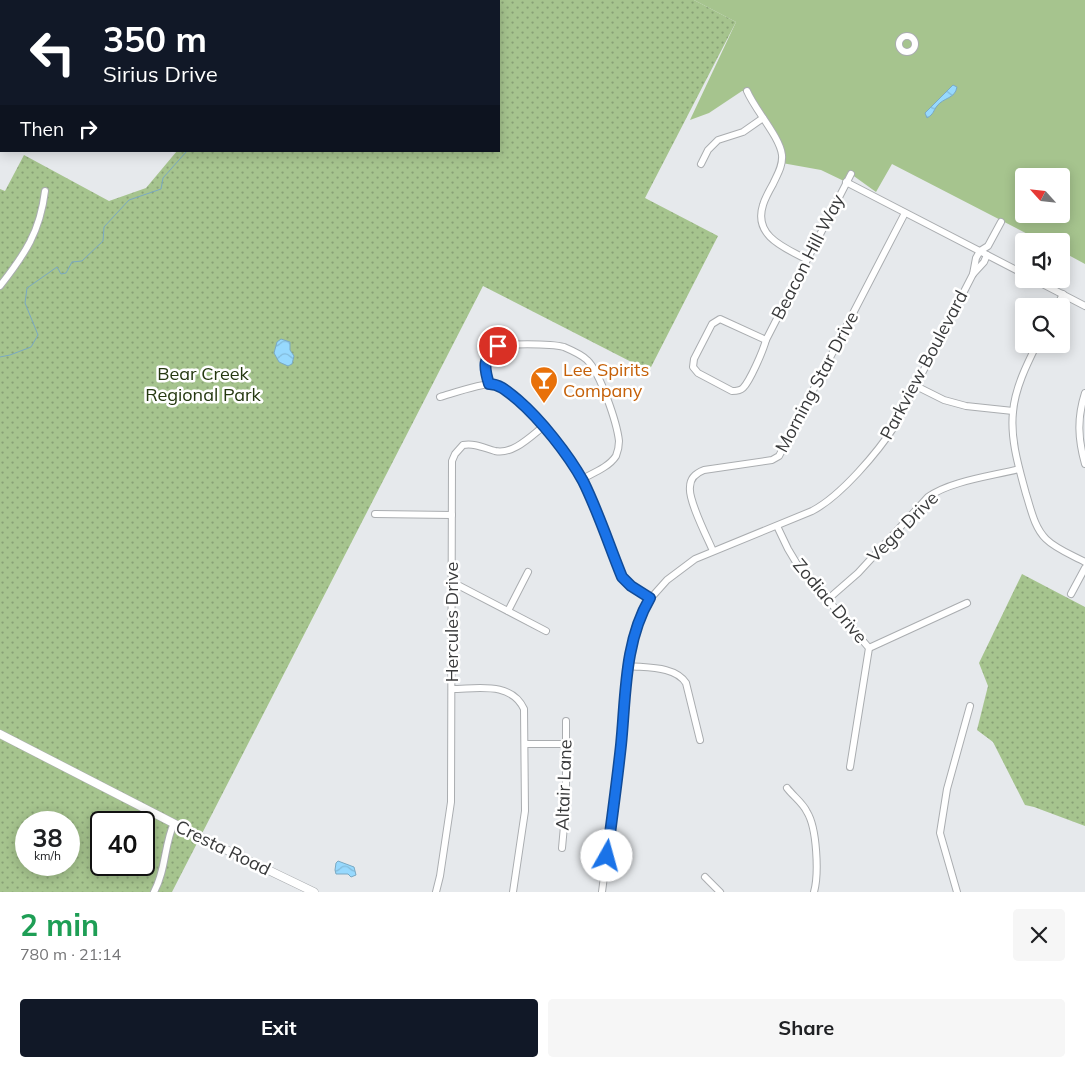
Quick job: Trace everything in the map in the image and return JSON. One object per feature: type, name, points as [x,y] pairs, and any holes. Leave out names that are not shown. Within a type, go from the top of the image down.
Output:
[{"type":"main road","name":"Cresta Road","points":[[0,734],[314,892]]},
{"type":"street","points":[[747,91],[778,143],[782,156],[780,170],[761,211],[763,226],[776,244],[806,259]]},
{"type":"street","points":[[701,164],[708,150],[718,140],[748,129],[763,118]]},
{"type":"street","name":"Beacon Hill Way","points":[[766,340],[724,320],[717,319],[712,324],[694,359],[692,367],[698,373],[732,391],[741,390],[763,349],[806,259],[851,174]]},
{"type":"street","points":[[846,182],[1015,269]]},
{"type":"street","points":[[0,286],[18,263],[37,229],[43,212],[46,191]]},
{"type":"street","name":"Morning Star Drive","points":[[713,550],[690,496],[691,480],[698,472],[704,470],[772,460],[779,456],[906,212]]},
{"type":"street","name":"Parkview Boulevard","points":[[602,892],[635,628],[650,598],[679,569],[695,559],[822,506],[840,491],[890,434],[972,274],[976,258],[980,251],[988,246],[1000,222]]},
{"type":"street","name":"Parkview Boulevard","points":[[972,274],[984,262],[987,254]]},
{"type":"street","points":[[1051,288],[1085,306]]},
{"type":"street","points":[[1061,298],[1063,294]]},
{"type":"street","points":[[489,384],[485,368],[487,358],[493,349],[504,344],[561,347],[588,361],[607,400],[619,446],[609,464],[582,479]]},
{"type":"street","points":[[1033,353],[1022,376],[1013,411],[1014,444],[1019,469],[1034,518],[1041,532],[1052,544],[1085,562]]},
{"type":"street","points":[[440,397],[494,384],[504,389],[532,412],[582,479],[622,577],[631,586],[650,598]]},
{"type":"street","points":[[916,386],[944,400],[966,406],[1013,411]]},
{"type":"street","points":[[1085,393],[1078,427],[1085,464]]},
{"type":"street","name":"Hercules Drive","points":[[436,892],[451,802],[452,461],[463,445],[469,444],[496,451],[508,450],[544,426]]},
{"type":"street","name":"Vega Drive","points":[[827,600],[858,573],[934,492],[949,486],[1019,469]]},
{"type":"street","points":[[375,514],[452,515]]},
{"type":"street","name":"Zodiac Drive","points":[[777,526],[793,557],[869,648],[850,767]]},
{"type":"street","points":[[1071,594],[1085,568]]},
{"type":"street","points":[[508,611],[528,572]]},
{"type":"street","points":[[452,582],[546,631]]},
{"type":"street","points":[[869,648],[878,646],[967,603]]},
{"type":"street","points":[[629,666],[673,672],[683,678],[686,683],[700,740]]},
{"type":"street","points":[[452,689],[494,688],[511,692],[521,701],[525,716],[525,811],[512,892]]},
{"type":"street","points":[[956,892],[940,832],[947,789],[970,706]]},
{"type":"street","name":"Altair Lane","points":[[562,848],[565,820],[566,721]]},
{"type":"street","points":[[525,744],[566,744]]},
{"type":"street","points":[[787,788],[806,808],[811,819],[817,872],[814,892]]},
{"type":"street","points":[[154,892],[163,870],[168,835],[174,823]]},
{"type":"street","points":[[705,877],[720,892]]},
{"type":"green space","name":"Bear Creek Regional Park","points":[[500,0],[694,0],[736,22],[645,198],[718,236],[649,371],[483,286],[172,892],[0,892],[0,189],[5,191],[24,155],[109,201],[146,188],[176,152],[500,152]]},
{"type":"green space","points":[[694,0],[1085,0],[1085,264],[1070,256],[1070,233],[1026,233],[892,164],[876,192],[851,174],[846,182],[821,170],[782,163],[781,149],[747,91],[742,91],[709,113],[690,120],[736,22]]},
{"type":"green space","points":[[1022,574],[1085,607],[1085,826],[1025,805],[993,742],[977,730],[988,686],[979,663]]},
{"type":"water","points":[[953,85],[957,87],[954,94],[940,103],[927,118],[925,113]]},
{"type":"water","points":[[281,339],[290,342],[290,350],[294,356],[292,364],[288,366],[279,362],[274,353],[277,342]]},
{"type":"water","points":[[338,861],[354,867],[356,875],[351,877],[348,874],[336,874],[336,863]]},
{"type":"waterway","points":[[0,357],[31,347],[38,335],[25,303],[27,288],[57,267],[61,274],[66,273],[72,262],[82,261],[103,241],[104,227],[129,200],[161,189],[163,178],[186,152]]},
{"type":"place","name":"Lee Spirits Company","points":[[544,404]]},
{"type":"route","points":[[498,346],[489,353],[485,362],[489,384],[494,384],[504,389],[532,412],[544,426],[582,479],[622,577],[631,586],[650,598],[639,618],[632,641],[607,856]]}]
